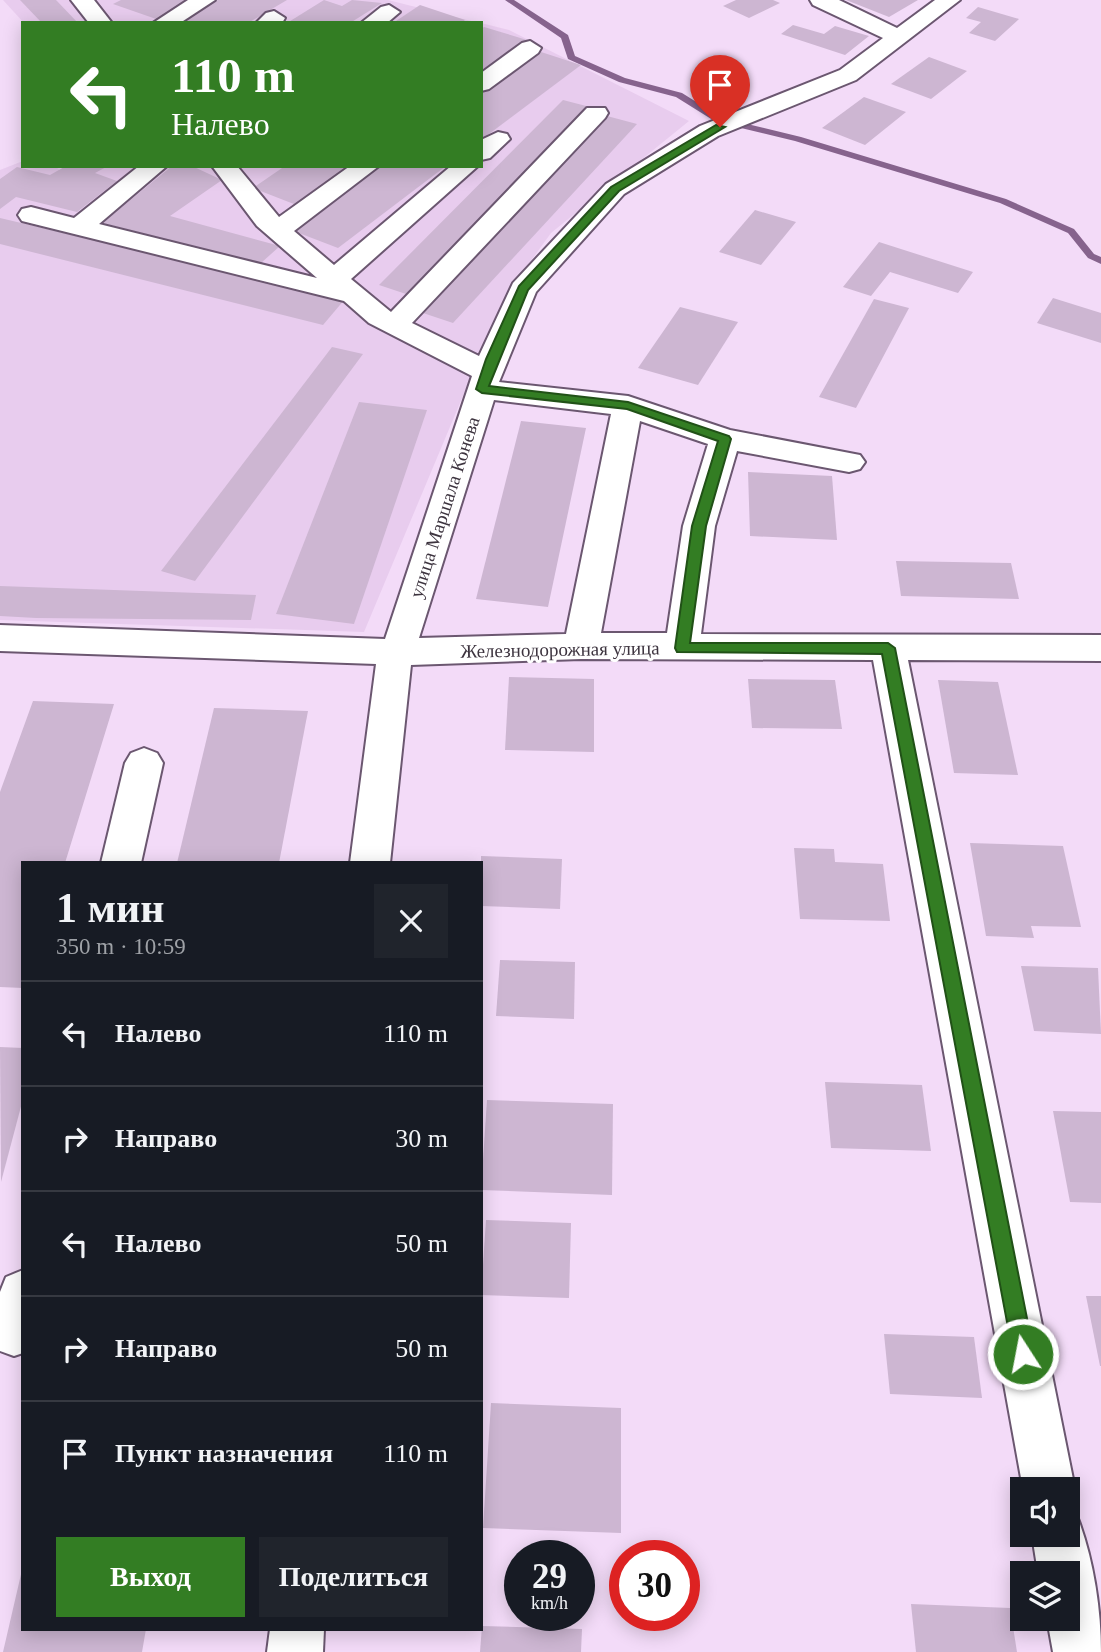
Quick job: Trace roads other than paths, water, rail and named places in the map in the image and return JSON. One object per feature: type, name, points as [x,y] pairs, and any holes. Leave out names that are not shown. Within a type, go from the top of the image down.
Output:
[{"type":"street","points":[[167,21],[204,0]]},
{"type":"street","points":[[821,0],[899,37]]},
{"type":"street","name":"улица Маршала Конева","points":[[370,861],[398,652],[485,380],[523,289],[615,189],[729,123],[848,75],[949,0]]},
{"type":"street","points":[[483,83],[530,48]]},
{"type":"street","points":[[394,325],[596,113]]},
{"type":"street","points":[[79,227],[153,168]]},
{"type":"street","points":[[278,230],[364,168]]},
{"type":"street","points":[[344,287],[464,168]]},
{"type":"street","points":[[239,174],[278,230],[379,317],[485,380],[628,406],[725,439],[849,462]]},
{"type":"street","points":[[31,215],[344,287]]},
{"type":"street","points":[[581,646],[628,406]]},
{"type":"street","points":[[682,648],[699,526],[725,439]]},
{"type":"street","name":"Железнодорожная улица","points":[[0,638],[398,652],[581,646],[1101,648]]},
{"type":"street","points":[[888,648],[1047,1477]]},
{"type":"street","points":[[121,861],[144,763]]},
{"type":"street","points":[[295,1652],[297,1631]]},
{"type":"street","points":[[1077,1631],[1081,1652]]},
{"type":"waterway","points":[[509,0],[565,37],[571,57],[622,80],[679,95],[719,120],[798,139],[1003,201],[1071,231],[1091,256],[1101,261]]}]
